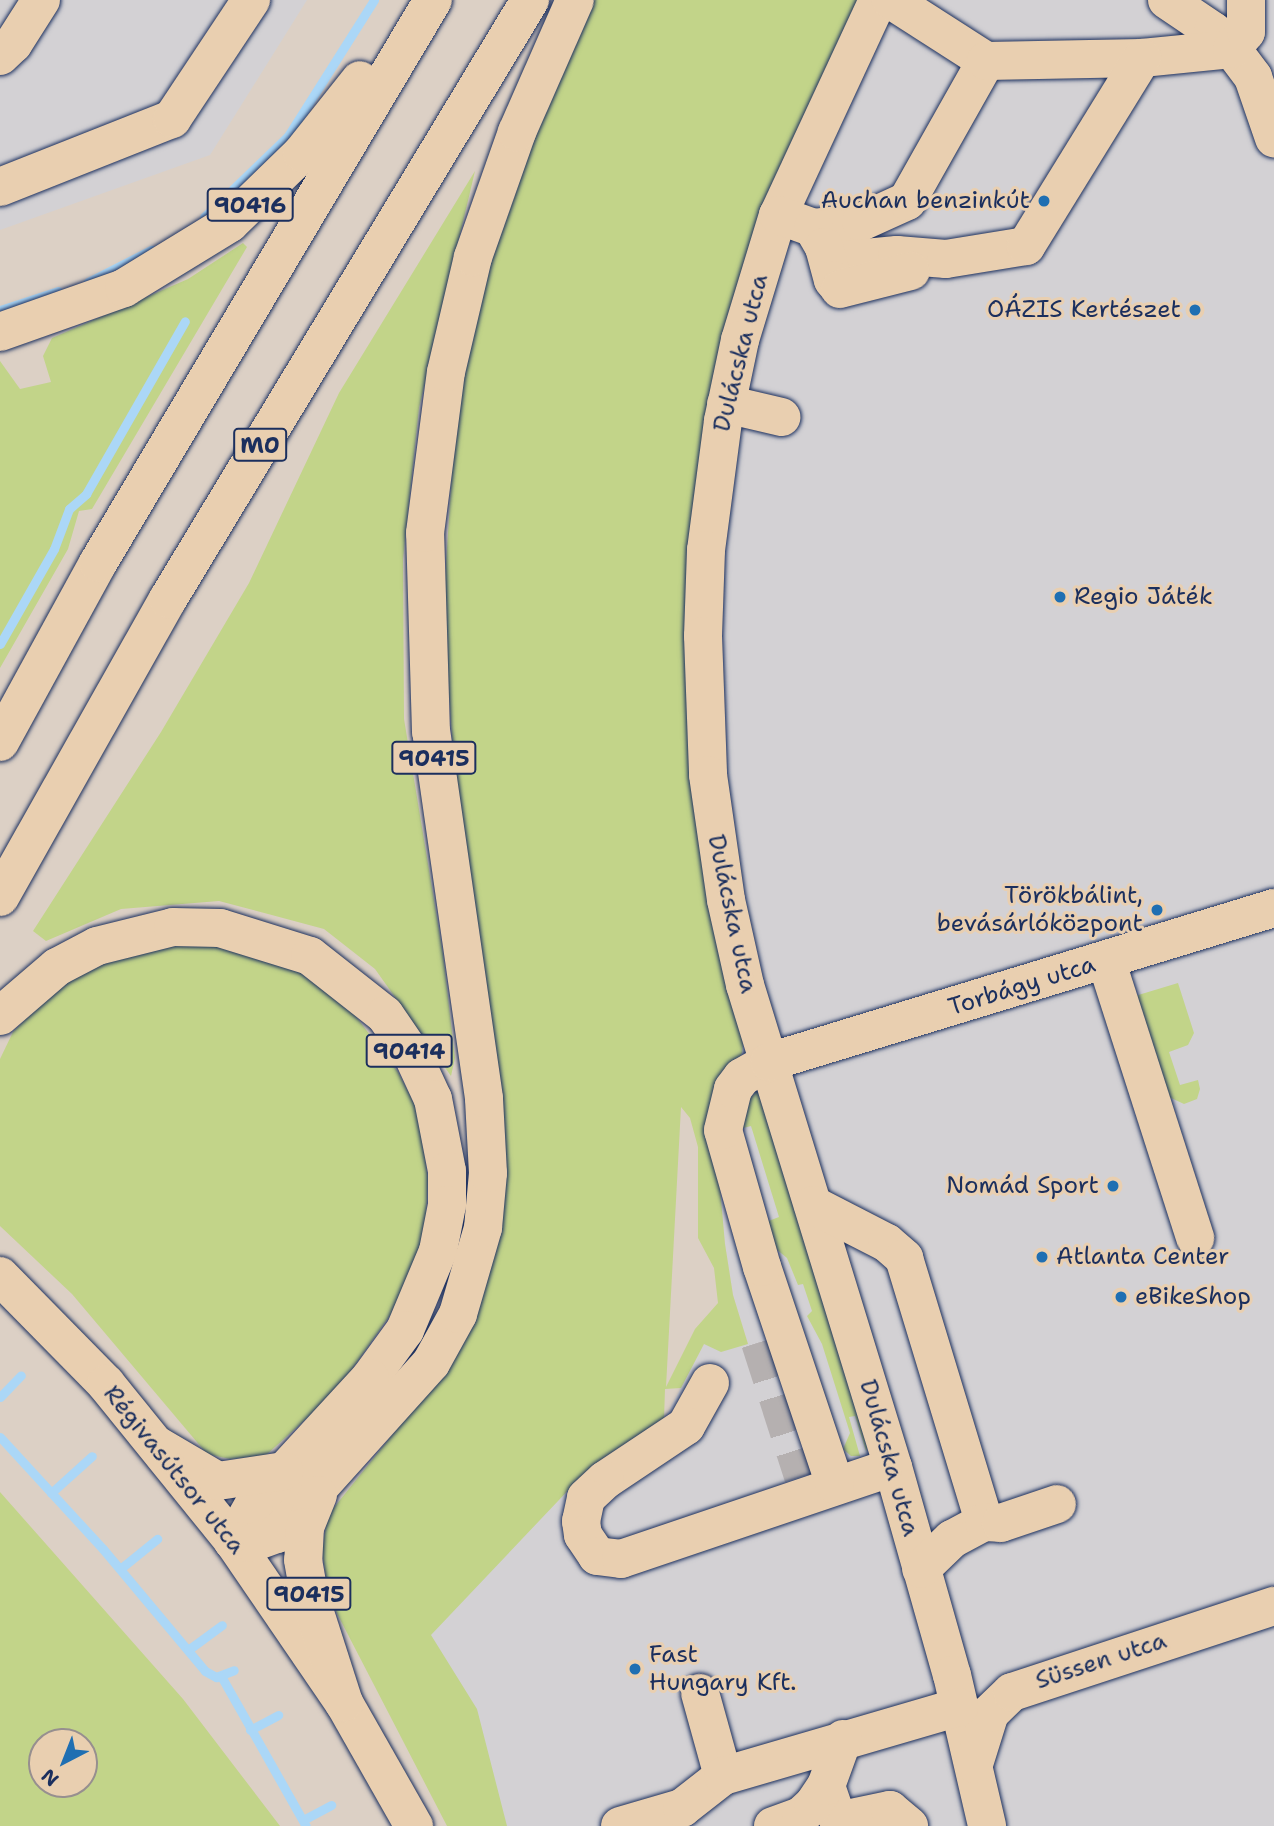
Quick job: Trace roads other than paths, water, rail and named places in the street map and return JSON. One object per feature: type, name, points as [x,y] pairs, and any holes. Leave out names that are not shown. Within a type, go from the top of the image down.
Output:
[{"type":"main road","points":[[0,56],[13,44],[41,0]]},
{"type":"main road","points":[[0,187],[172,119],[251,0]]},
{"type":"main road","name":"90416","points":[[0,332],[124,288],[230,223],[302,153],[417,0]]},
{"type":"main road","points":[[0,742],[98,564],[433,0]]},
{"type":"main road","name":"M0","points":[[0,897],[174,588],[530,0]]},
{"type":"main road","name":"90415","points":[[233,1541],[252,1543],[277,1534],[432,1363],[458,1314],[483,1228],[488,1173],[484,1098],[431,732],[425,533],[446,372],[473,257],[517,132],[575,0]]},
{"type":"main road","name":"Dulácska utca","points":[[878,0],[778,215],[740,340],[726,404],[706,550],[703,636],[708,775],[726,900],[745,985],[893,1468],[955,1691],[987,1826]]},
{"type":"main road","points":[[891,0],[986,61],[1142,58],[1232,49],[1245,32],[1246,0]]},
{"type":"main road","points":[[1167,0],[1213,30],[1232,49],[1253,77],[1274,138]]},
{"type":"main road","points":[[778,215],[819,237],[844,260],[897,255],[946,260],[1026,246],[1142,58]]},
{"type":"main road","points":[[819,237],[907,201],[986,61]]},
{"type":"main road","points":[[726,404],[781,417]]},
{"type":"main road","name":"Torbágy utca","points":[[723,1130],[733,1089],[742,1077],[769,1062],[1274,908]]},
{"type":"main road","name":"90414","points":[[0,1016],[57,967],[97,946],[173,927],[220,928],[310,956],[385,1015],[413,1056],[433,1099],[447,1171],[447,1205],[438,1251],[405,1330],[370,1378],[243,1518],[233,1541]]},
{"type":"main road","points":[[1107,960],[1195,1238]]},
{"type":"main road","points":[[723,1130],[754,1239],[788,1277],[827,1483]]},
{"type":"main road","points":[[723,1130],[738,1273],[760,1342]]},
{"type":"main road","points":[[813,1205],[887,1243],[904,1258],[984,1522]]},
{"type":"main road","name":"Régivasútsor utca","points":[[0,1276],[106,1384],[233,1541],[344,1703],[414,1826]]},
{"type":"main road","points":[[710,1383],[686,1426],[605,1479],[586,1498],[581,1521],[589,1548],[606,1560],[621,1559],[827,1483],[893,1468]]},
{"type":"main road","points":[[158,1446],[218,1481],[285,1471]]},
{"type":"main road","name":"90415","points":[[323,1483],[305,1527],[303,1560],[309,1594],[344,1703]]},
{"type":"main road","points":[[920,1569],[952,1539],[984,1522],[1001,1523],[1057,1504]]},
{"type":"main road","name":"Süssen utca","points":[[973,1766],[990,1713],[1012,1692],[1271,1617]]},
{"type":"main road","points":[[621,1826],[682,1808],[723,1776],[842,1739],[955,1691],[1012,1692]]},
{"type":"main road","points":[[700,1693],[723,1776]]},
{"type":"main road","points":[[773,1826],[800,1816],[826,1786],[842,1739]]},
{"type":"main road","points":[[826,1786],[836,1815],[846,1819],[890,1810],[909,1826]]},
{"type":"waterway","points":[[204,217],[288,136],[374,0]]},
{"type":"waterway","points":[[88,282],[151,250]]},
{"type":"waterway","points":[[0,310],[58,291]]},
{"type":"waterway","points":[[0,644],[54,549],[69,509],[86,494],[185,321]]},
{"type":"waterway","points":[[0,1397],[21,1375]]},
{"type":"waterway","points":[[0,1437],[103,1549],[205,1671],[216,1677],[234,1670]]},
{"type":"waterway","points":[[51,1493],[92,1456]]},
{"type":"waterway","points":[[120,1569],[157,1539]]},
{"type":"waterway","points":[[188,1650],[222,1625]]},
{"type":"waterway","points":[[221,1676],[306,1826]]},
{"type":"waterway","points":[[250,1730],[278,1715]]},
{"type":"waterway","points":[[303,1820],[331,1805]]},
{"type":"tunnel","points":[[760,1342],[803,1476]]},
{"type":"place","name":"Auchan benzinkút","points":[[1044,201]]},
{"type":"place","name":"OÁZIS Kertészet","points":[[1195,310]]},
{"type":"place","name":"Regio Játék","points":[[1060,597]]},
{"type":"place","name":"Törökbálint, bevásárlóközpont","points":[[1157,910]]},
{"type":"place","name":"Nomád Sport","points":[[1113,1186]]},
{"type":"place","name":"Atlanta Center","points":[[1042,1257]]},
{"type":"place","name":"eBikeShop","points":[[1121,1297]]},
{"type":"place","name":"Fast Hungary Kft.","points":[[635,1669]]}]
